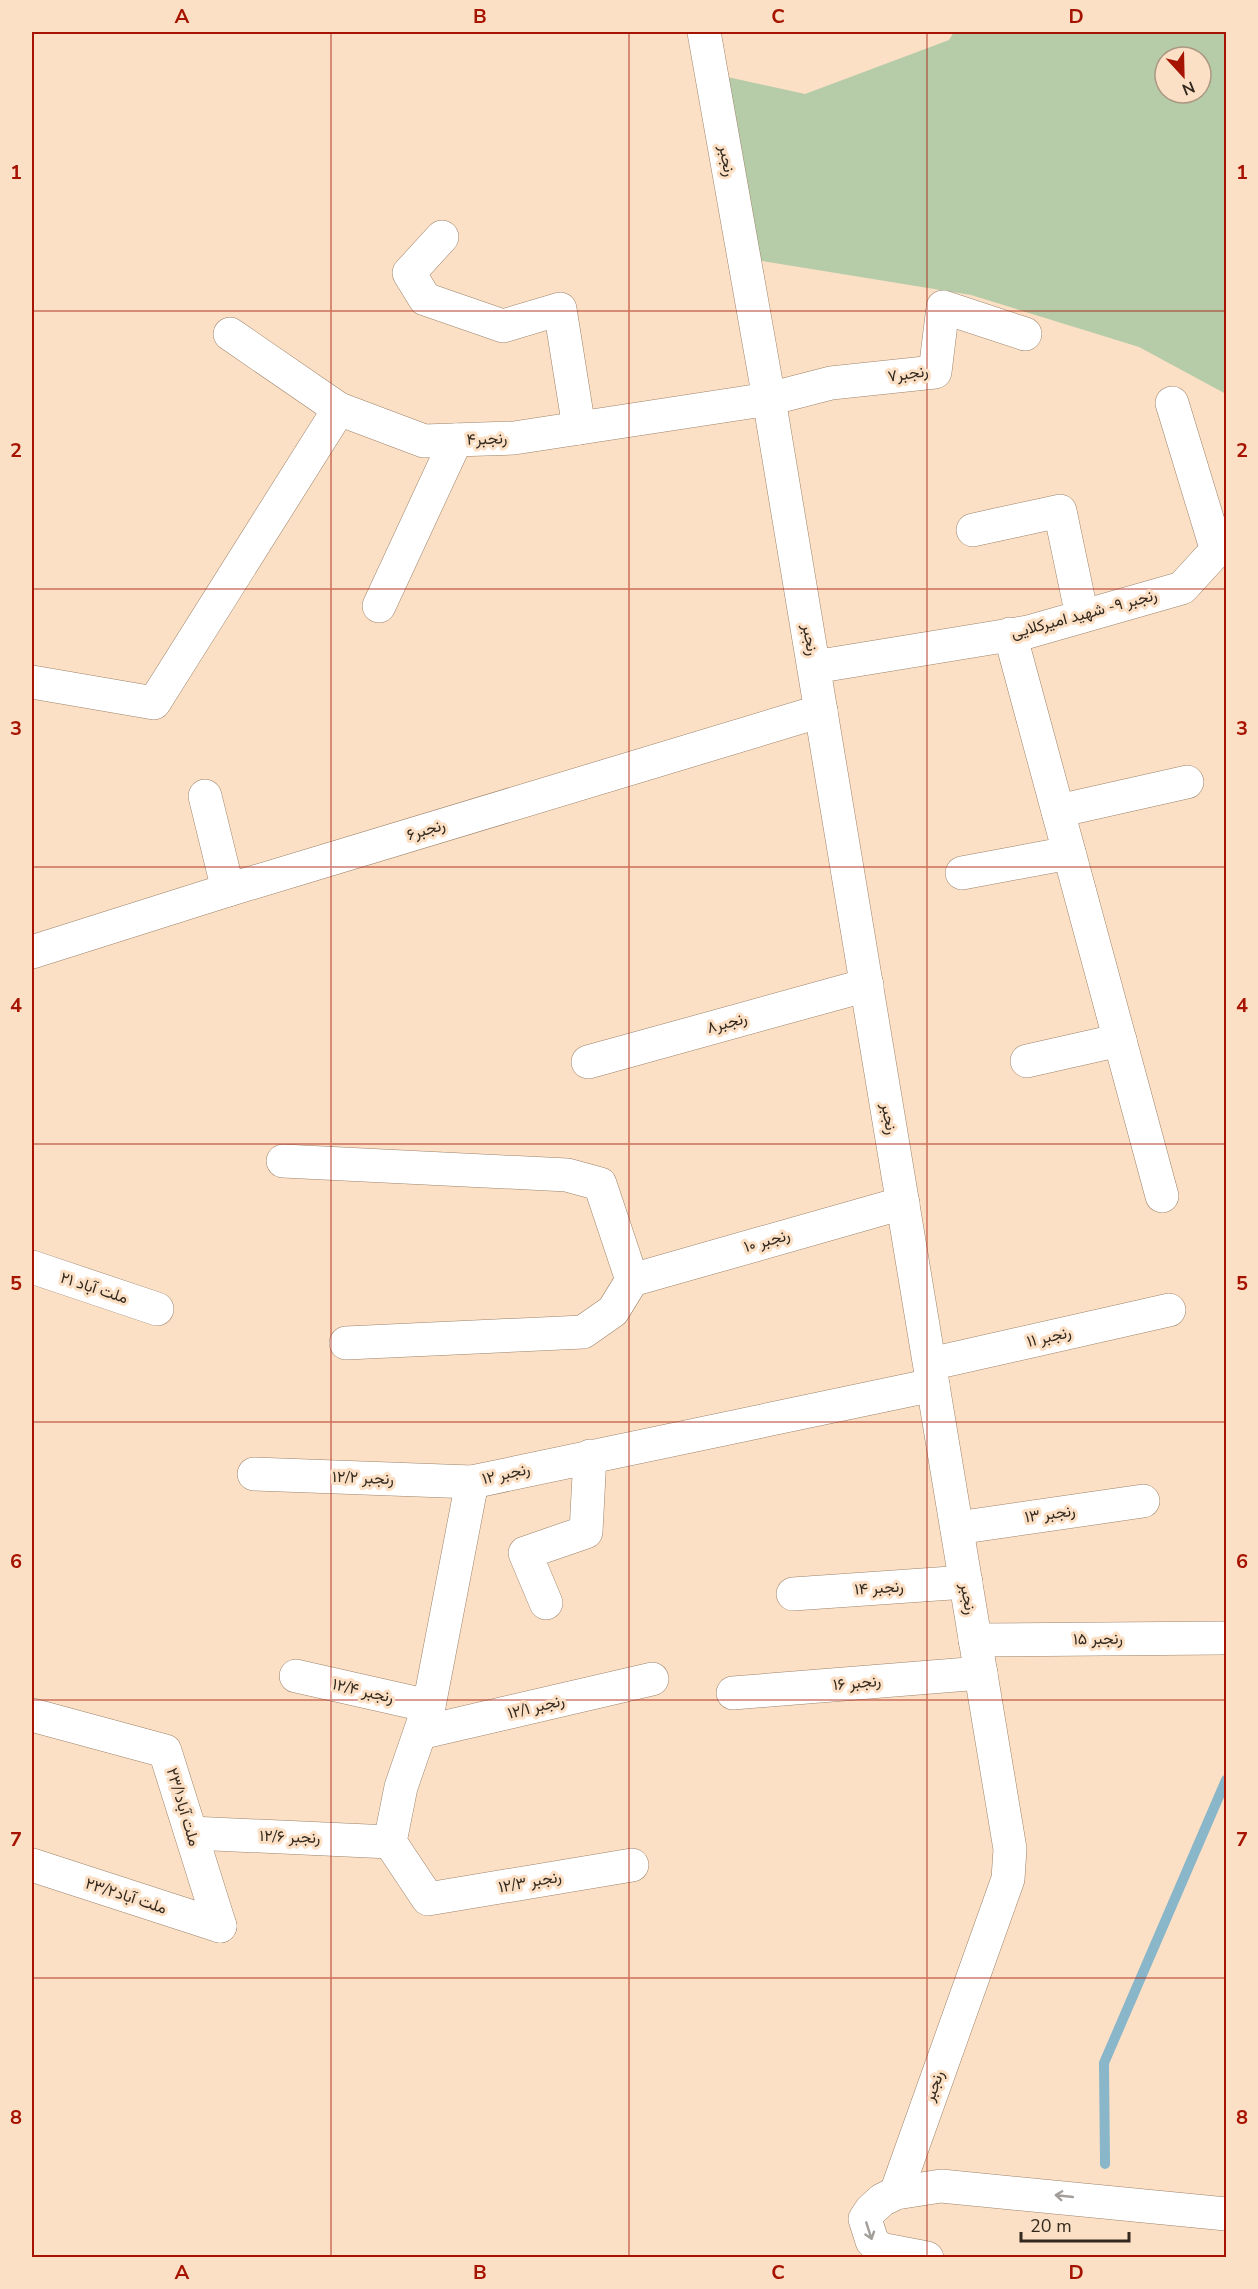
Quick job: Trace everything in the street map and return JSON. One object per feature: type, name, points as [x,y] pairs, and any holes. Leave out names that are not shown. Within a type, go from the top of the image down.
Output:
[{"type":"street","name":"رنجبر","points":[[704,32],[770,399],[1010,1849],[1008,1879],[896,2193]]},
{"type":"street","points":[[442,237],[409,273],[425,299],[503,326],[560,309],[579,428]]},
{"type":"street","name":"رنجبر۷","points":[[770,399],[831,383],[935,372],[943,308],[1025,334]]},
{"type":"street","name":"رنجبر۴","points":[[230,334],[339,409],[424,441],[514,438],[770,399]]},
{"type":"street","points":[[1172,403],[1222,546]]},
{"type":"street","points":[[32,682],[154,703],[339,409]]},
{"type":"street","points":[[379,606],[456,440]]},
{"type":"street","points":[[973,530],[1060,511],[1082,616]]},
{"type":"street","name":"رنجبر ۹- شهید امیرکلایی","points":[[814,667],[1010,634],[1182,588],[1222,546]]},
{"type":"street","points":[[1010,634],[1162,1196]]},
{"type":"street","name":"رنجبر۶","points":[[32,952],[228,890],[821,711]]},
{"type":"street","points":[[1058,811],[1187,782]]},
{"type":"street","points":[[205,796],[228,890]]},
{"type":"street","points":[[962,873],[1069,853]]},
{"type":"street","name":"رنجبر۸","points":[[588,1062],[867,985]]},
{"type":"street","points":[[1027,1061],[1120,1040]]},
{"type":"street","points":[[283,1161],[567,1176],[600,1184],[632,1280],[613,1311],[583,1332],[346,1343]]},
{"type":"street","name":"رنجبر ۱۰","points":[[632,1280],[903,1203]]},
{"type":"street","name":"ملت آباد ۲۱","points":[[32,1267],[157,1309]]},
{"type":"street","name":"رنجبر ۱۱","points":[[932,1375],[1169,1310]]},
{"type":"street","name":"رنجبر ۱۲","points":[[390,1842],[401,1787],[424,1720],[472,1482],[932,1375]]},
{"type":"street","points":[[546,1603],[525,1553],[586,1532],[590,1456]]},
{"type":"street","name":"رنجبر ۱۲/۲","points":[[254,1474],[472,1482]]},
{"type":"street","name":"رنجبر ۱۳","points":[[957,1528],[1143,1501]]},
{"type":"street","name":"رنجبر ۱۴","points":[[793,1594],[966,1582]]},
{"type":"street","name":"رنجبر ۱۵","points":[[975,1640],[1221,1638]]},
{"type":"street","name":"رنجبر ۱۶","points":[[733,1694],[981,1673]]},
{"type":"street","name":"رنجبر ۱۲/۴","points":[[297,1676],[424,1720]]},
{"type":"street","name":"رنجبر ۱۲/۱","points":[[424,1720],[652,1679]]},
{"type":"street","name":"ملت آباد۲۳/۱","points":[[32,1715],[165,1751],[220,1926]]},
{"type":"street","name":"رنجبر ۱۲/۶","points":[[191,1833],[390,1842]]},
{"type":"street","name":"رنجبر ۱۲/۳","points":[[390,1842],[428,1899],[632,1865]]},
{"type":"street","name":"ملت آباد۲۳/۲","points":[[32,1865],[220,1926]]},
{"type":"street","points":[[914,2257],[880,2249],[872,2241],[866,2219],[871,2210],[896,2193],[942,2186],[1227,2214]]},
{"type":"green space","points":[[954,32],[1226,32],[1226,394],[1139,347],[971,295],[731,256],[700,71],[805,94],[949,40]]},
{"type":"waterway","points":[[1105,2164],[1104,2063],[1226,1780]]}]
